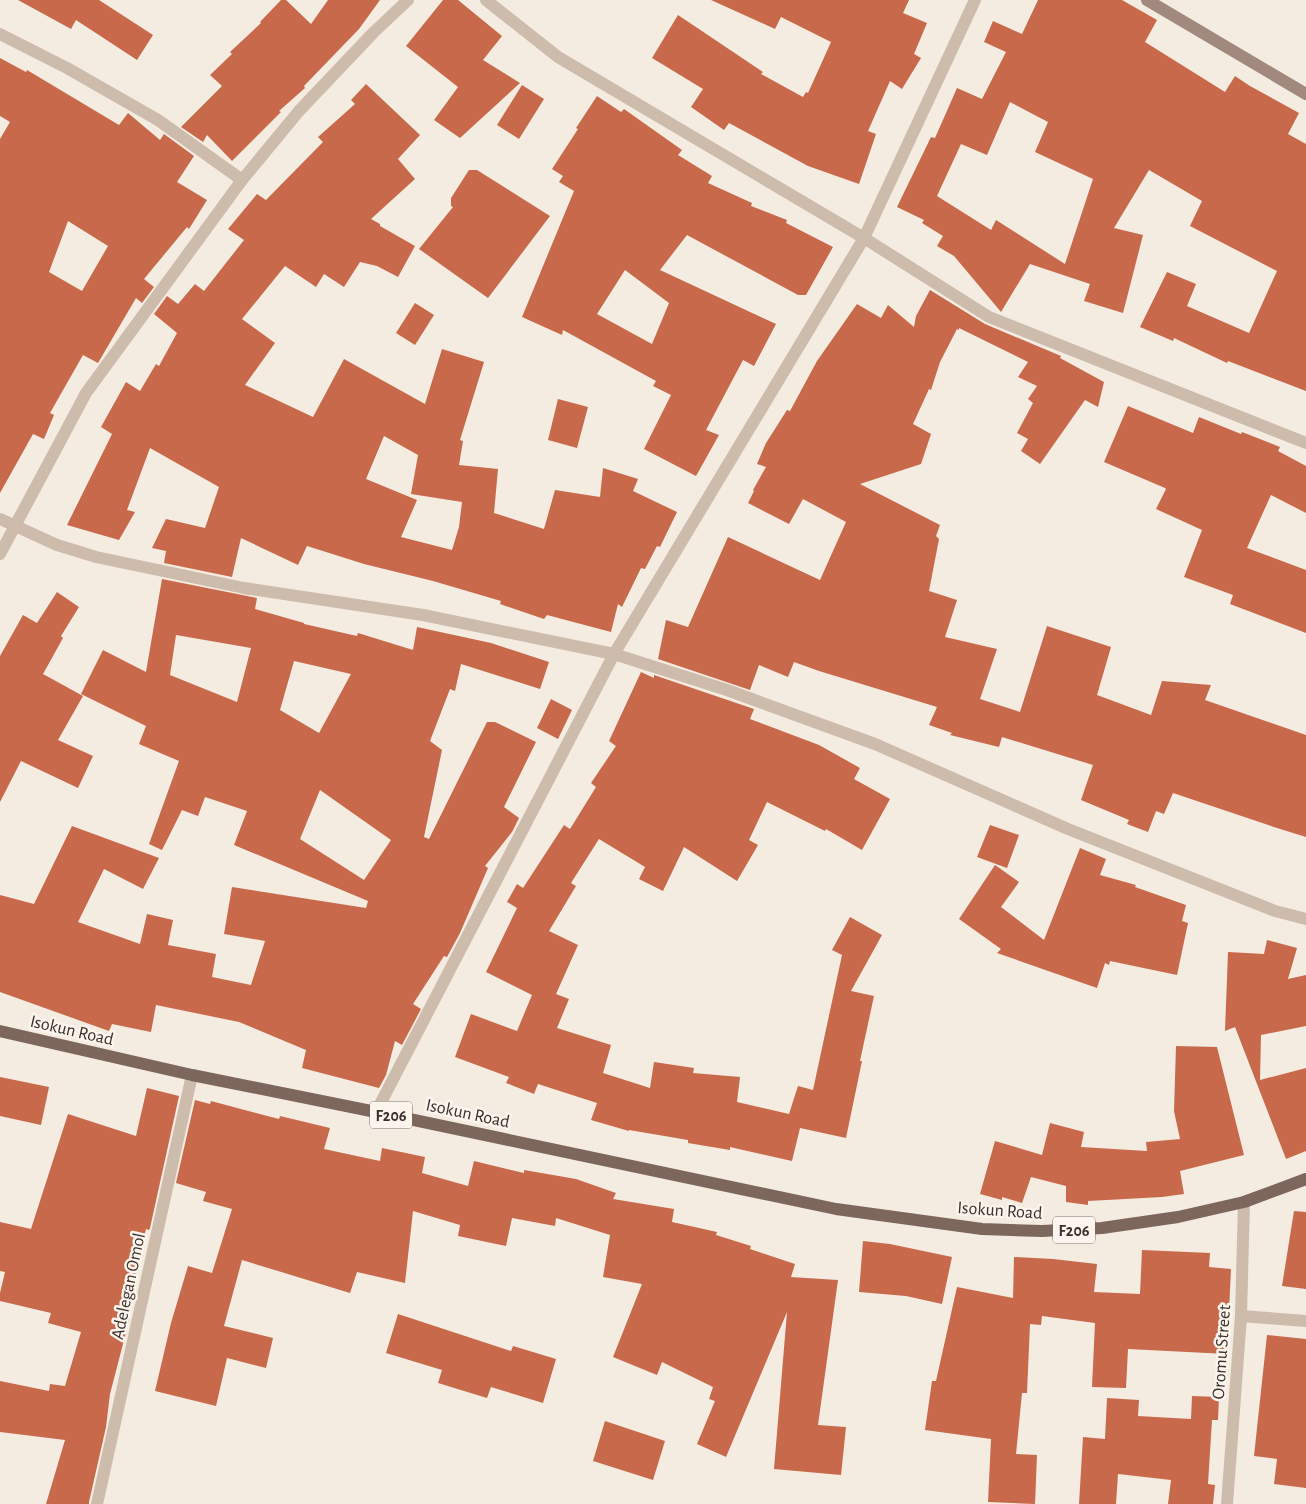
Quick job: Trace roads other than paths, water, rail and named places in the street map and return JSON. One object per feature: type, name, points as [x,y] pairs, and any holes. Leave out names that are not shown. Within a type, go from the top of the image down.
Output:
[{"type":"main road","points":[[1147,0],[1306,94]]},
{"type":"main road","name":"Isokun Road","points":[[0,1031],[192,1075],[836,1209],[982,1229],[1042,1231],[1102,1228],[1178,1217],[1244,1202],[1306,1179]]},
{"type":"street","points":[[0,554],[86,393],[242,180],[299,111],[373,33],[408,0]]},
{"type":"street","points":[[486,0],[558,57],[864,238],[989,317],[1306,443]]},
{"type":"street","points":[[376,1112],[614,654],[864,238],[975,0]]},
{"type":"street","points":[[0,34],[68,68],[158,120],[242,180]]},
{"type":"street","points":[[0,519],[57,545],[106,559],[244,588],[423,615],[614,654],[728,690],[875,744],[1068,829],[1275,911],[1306,919]]},
{"type":"street","name":"Adelegan Omol","points":[[98,1504],[192,1075]]},
{"type":"street","name":"Oromu Street","points":[[1227,1504],[1241,1316],[1244,1202]]},
{"type":"street","points":[[1241,1316],[1306,1321]]}]
